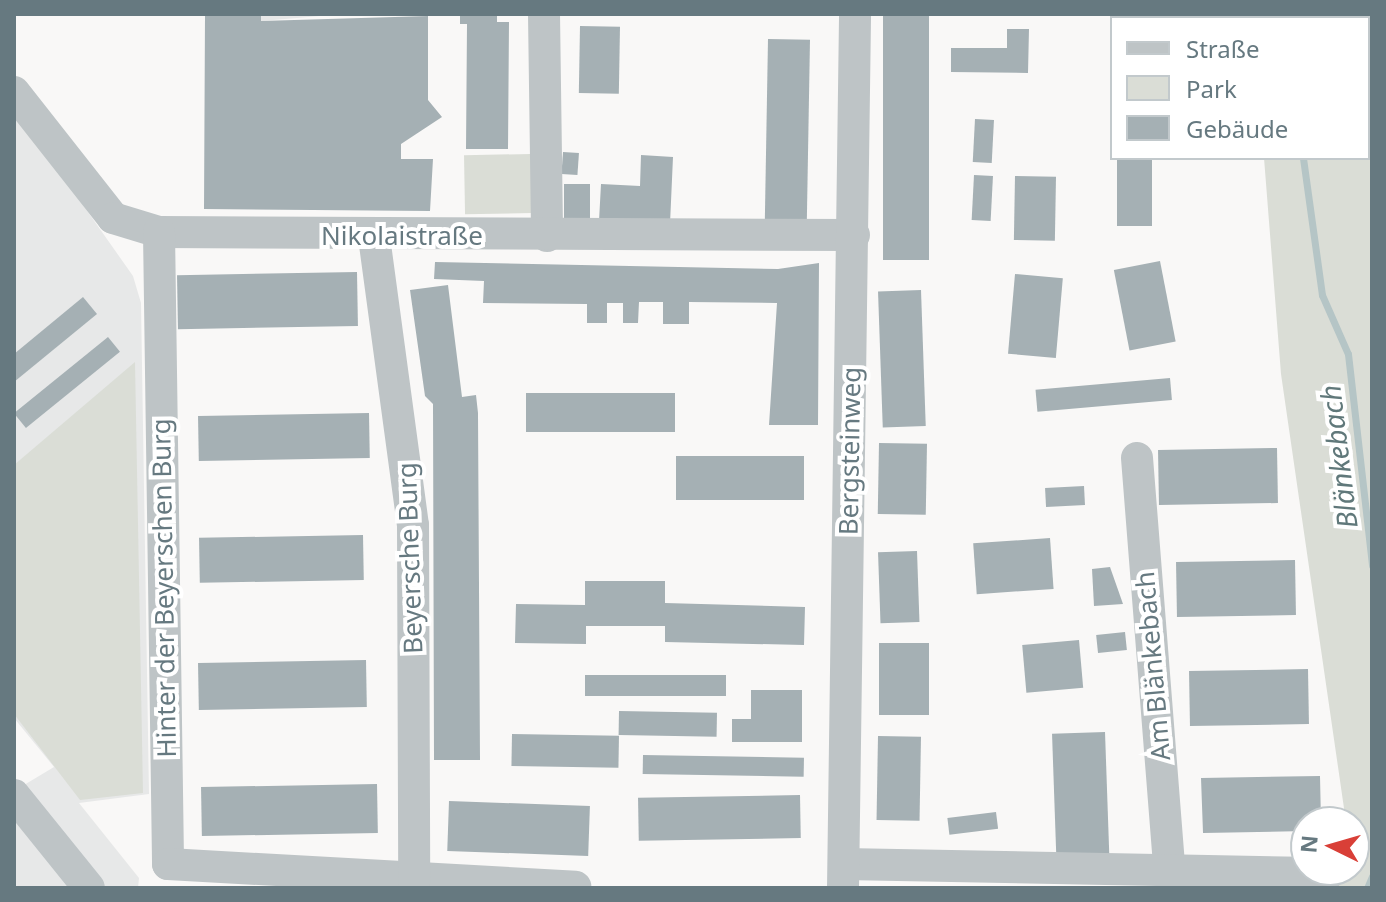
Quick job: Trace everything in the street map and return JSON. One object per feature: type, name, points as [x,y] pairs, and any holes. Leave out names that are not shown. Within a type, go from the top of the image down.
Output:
[{"type":"street","points":[[544,14],[547,236]]},
{"type":"street","name":"Bergsteinweg","points":[[844,876],[855,14]]},
{"type":"street","name":"Nikolaistraße","points":[[14,92],[113,218],[159,232],[374,237],[854,235]]},
{"type":"street","name":"Hinter der Beyerschen Burg","points":[[159,232],[168,864],[248,874],[414,881]]},
{"type":"street","name":"Beyersche Burg","points":[[374,237],[413,525],[414,881]]},
{"type":"street","name":"Am Blänkebach","points":[[1137,458],[1170,875]]},
{"type":"street","points":[[14,795],[24,828],[89,888]]},
{"type":"street","points":[[844,876],[1290,873]]},
{"type":"street","points":[[414,881],[575,887]]},
{"type":"shaded area","points":[[205,14],[344,14],[261,21],[205,21]]},
{"type":"shaded area","points":[[14,107],[133,276],[141,303],[149,794],[79,803],[139,878],[138,888],[14,888],[14,791],[54,767],[14,718]]},
{"type":"green space","points":[[1252,14],[1372,14],[1372,888],[1332,888],[1370,886],[1370,806],[1344,806],[1281,374],[1264,160],[1370,160],[1370,16]]},
{"type":"green space","points":[[531,154],[532,213],[465,214],[464,155]]},
{"type":"green space","points":[[135,362],[143,793],[80,800],[14,714],[14,465]]},
{"type":"building","points":[[205,14],[261,14],[261,21],[428,16],[428,100],[442,117],[401,144],[401,159],[433,159],[430,211],[204,209]]},
{"type":"building","points":[[460,14],[497,14],[497,22],[509,22],[508,149],[466,149],[467,24],[460,24]]},
{"type":"building","points":[[883,14],[929,14],[929,260],[883,260]]},
{"type":"building","points":[[580,26],[620,27],[619,94],[579,93]]},
{"type":"building","points":[[1007,29],[1029,29],[1028,73],[951,72],[951,48],[1007,48]]},
{"type":"building","points":[[768,39],[810,40],[807,224],[765,223]]},
{"type":"building","points":[[975,119],[994,120],[992,163],[973,162]]},
{"type":"building","points":[[563,152],[579,153],[577,175],[561,174]]},
{"type":"building","points":[[641,155],[673,157],[670,224],[599,221],[601,184],[640,186]]},
{"type":"building","points":[[1117,160],[1152,160],[1152,226],[1117,226]]},
{"type":"building","points":[[974,175],[993,176],[991,221],[972,220]]},
{"type":"building","points":[[1015,176],[1056,177],[1055,241],[1014,240]]},
{"type":"building","points":[[564,184],[590,184],[590,221],[564,221]]},
{"type":"building","points":[[1160,261],[1176,341],[1130,350],[1114,270]]},
{"type":"building","points":[[435,262],[778,269],[819,263],[818,425],[769,425],[777,303],[689,302],[689,324],[663,324],[663,302],[639,302],[638,323],[623,323],[623,303],[607,303],[607,323],[587,323],[587,304],[483,303],[484,281],[434,279]]},
{"type":"building","points":[[357,272],[358,326],[178,329],[177,275]]},
{"type":"building","points":[[1015,274],[1063,278],[1056,358],[1008,354]]},
{"type":"building","points":[[448,285],[462,397],[476,395],[478,413],[480,760],[434,760],[433,404],[425,396],[410,290]]},
{"type":"building","points":[[921,290],[926,426],[883,427],[878,292]]},
{"type":"building","points":[[83,297],[97,314],[14,382],[14,354]]},
{"type":"building","points":[[108,337],[120,352],[26,428],[14,413]]},
{"type":"building","points":[[1170,378],[1172,400],[1037,412],[1036,390]]},
{"type":"building","points":[[526,393],[675,393],[675,432],[526,432]]},
{"type":"building","points":[[369,413],[370,458],[199,461],[198,416]]},
{"type":"building","points":[[879,443],[927,444],[926,515],[878,514]]},
{"type":"building","points":[[1277,448],[1278,503],[1159,505],[1158,450]]},
{"type":"building","points":[[676,456],[804,456],[804,500],[676,500]]},
{"type":"building","points":[[1084,486],[1085,505],[1046,507],[1045,488]]},
{"type":"building","points":[[363,535],[364,580],[200,583],[199,538]]},
{"type":"building","points":[[1050,538],[1054,589],[977,594],[973,543]]},
{"type":"building","points":[[917,551],[919,622],[881,623],[878,552]]},
{"type":"building","points":[[1295,560],[1296,615],[1177,617],[1176,562]]},
{"type":"building","points":[[1110,567],[1123,604],[1094,606],[1092,569]]},
{"type":"building","points":[[585,581],[665,581],[665,603],[805,607],[804,645],[665,642],[665,626],[586,626],[586,644],[515,643],[516,604],[585,605]]},
{"type":"building","points":[[1125,632],[1127,650],[1098,653],[1096,635]]},
{"type":"building","points":[[1079,640],[1083,688],[1026,693],[1022,645]]},
{"type":"building","points":[[879,643],[929,643],[929,715],[879,715]]},
{"type":"building","points":[[366,660],[367,707],[199,710],[198,663]]},
{"type":"building","points":[[1308,669],[1309,724],[1190,726],[1189,671]]},
{"type":"building","points":[[585,675],[726,675],[726,696],[585,696]]},
{"type":"building","points":[[751,690],[802,690],[802,742],[732,742],[732,719],[751,719]]},
{"type":"building","points":[[619,711],[717,713],[717,737],[619,735]]},
{"type":"building","points":[[1105,732],[1109,854],[1056,856],[1052,734]]},
{"type":"building","points":[[512,734],[619,736],[618,768],[511,766]]},
{"type":"building","points":[[878,736],[921,737],[920,821],[877,820]]},
{"type":"building","points":[[643,755],[804,758],[804,777],[643,774]]},
{"type":"building","points":[[1320,776],[1321,806],[1290,806],[1290,831],[1203,833],[1201,778]]},
{"type":"building","points":[[377,784],[378,833],[202,836],[201,787]]},
{"type":"building","points":[[800,795],[801,838],[639,841],[638,798]]},
{"type":"building","points":[[449,801],[590,806],[588,856],[447,851]]},
{"type":"building","points":[[996,812],[998,829],[949,835],[947,818]]},
{"type":"waterway","name":"Blänkebach","points":[[1303,160],[1322,295],[1348,354],[1372,566]]},
{"type":"waterway","name":"Blänkebach","points":[[1367,888],[1372,876]]}]
